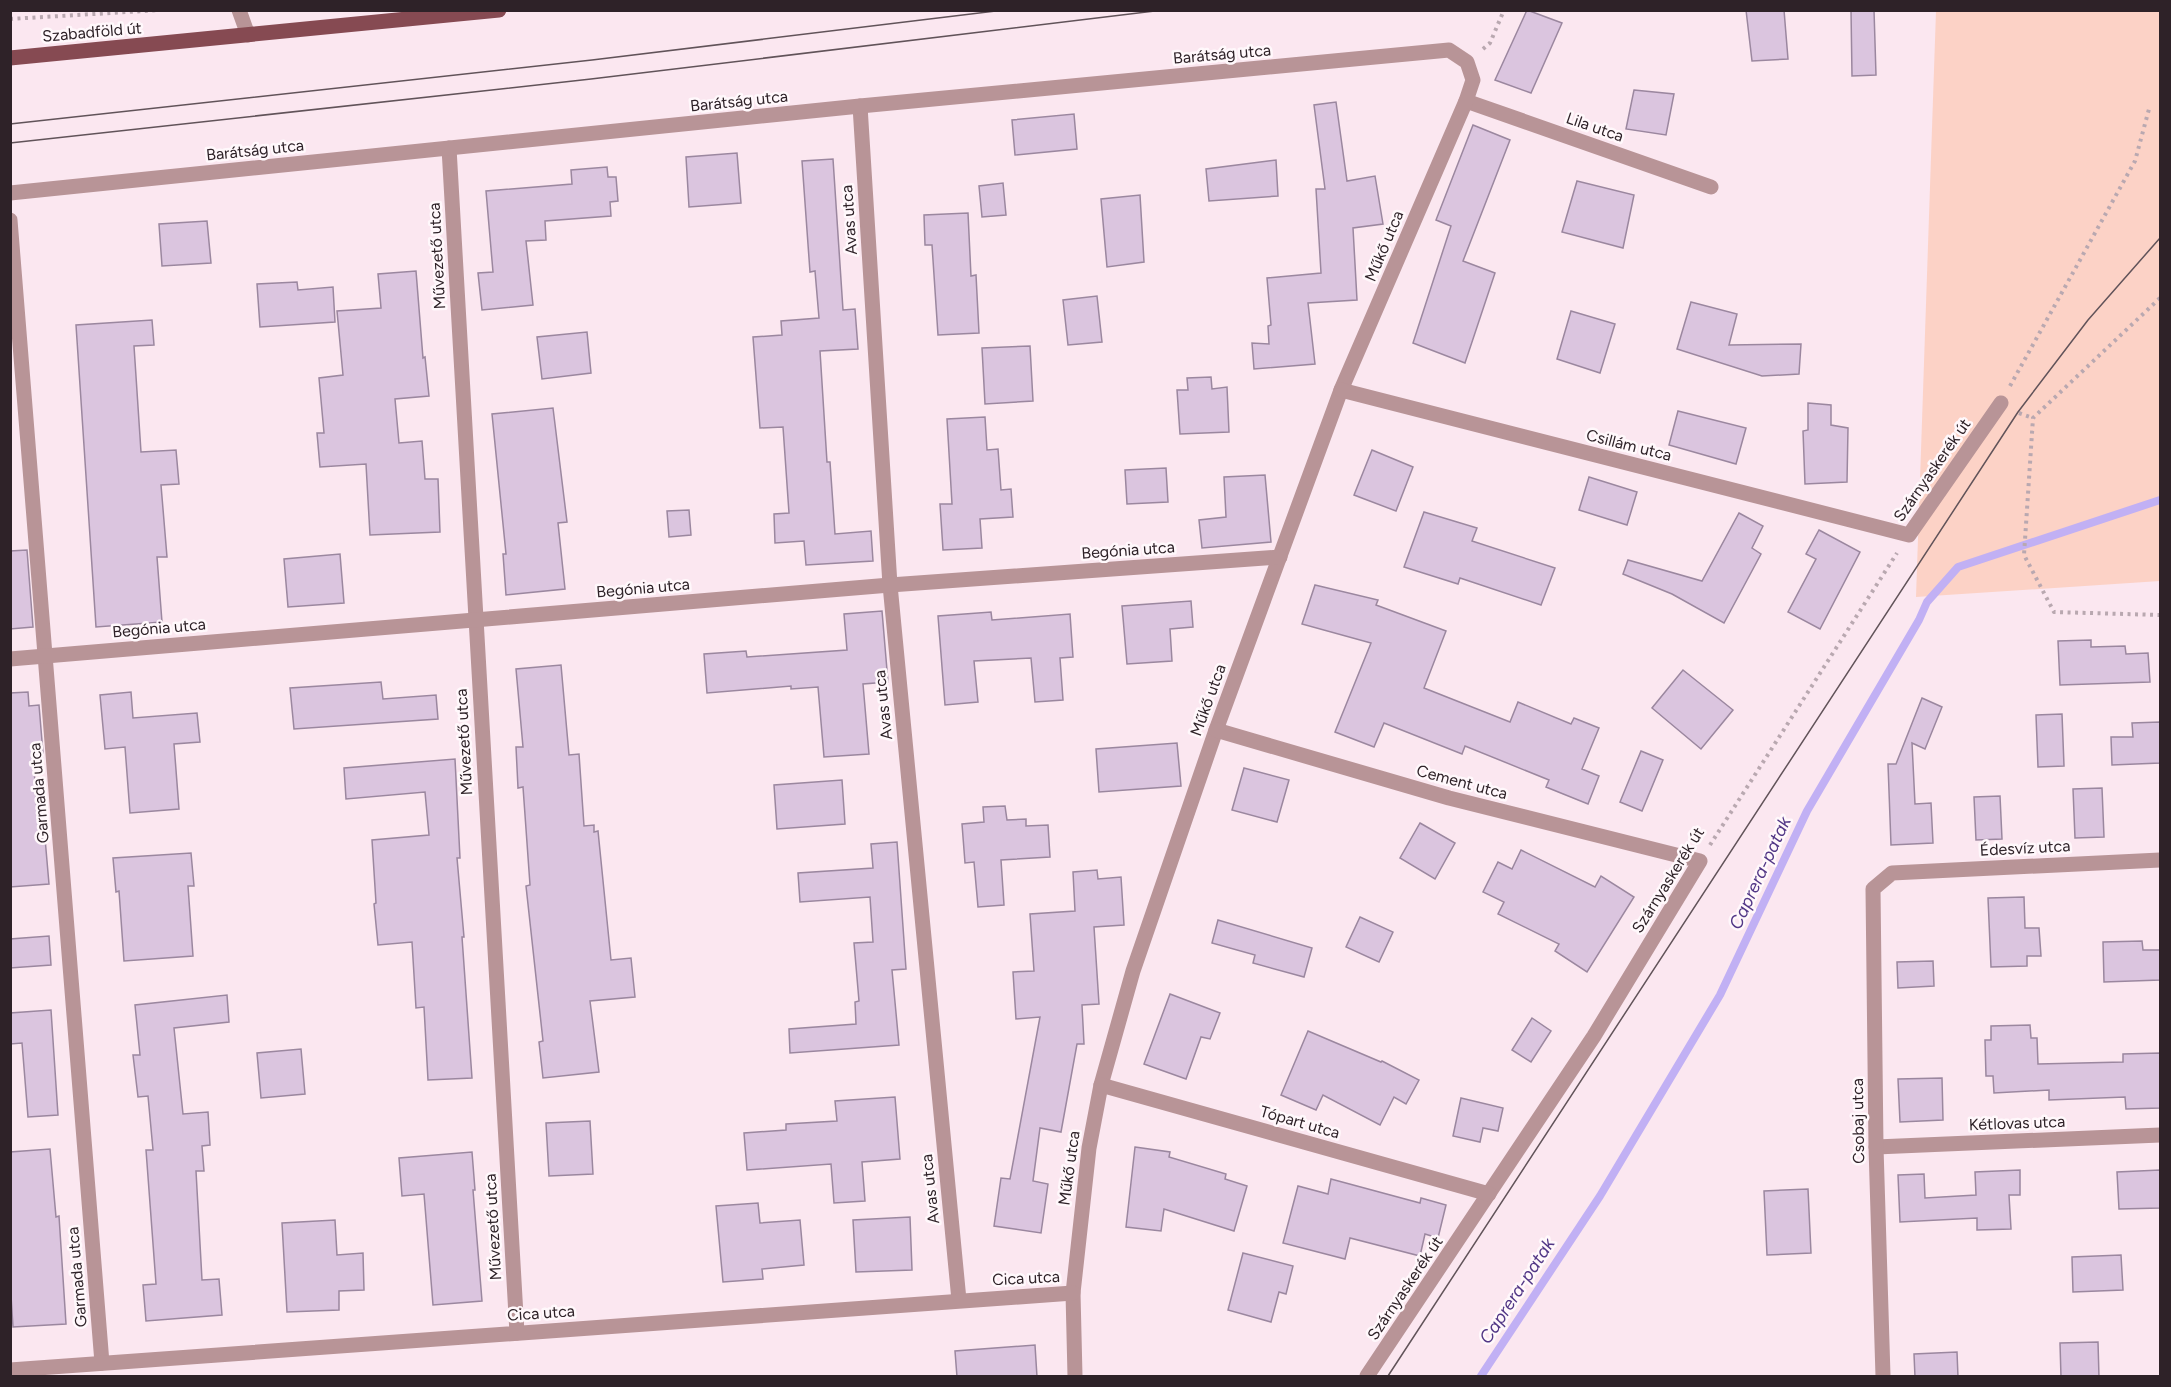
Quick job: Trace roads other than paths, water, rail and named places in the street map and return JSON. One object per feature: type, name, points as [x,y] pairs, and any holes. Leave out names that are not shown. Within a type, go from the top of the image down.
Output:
[{"type":"main road","name":"Szabadföld út","points":[[10,58],[500,10]]},
{"type":"street","points":[[239,10],[248,35]]},
{"type":"street","name":"Barátság utca","points":[[10,193],[860,106],[1449,50],[1467,62]]},
{"type":"street","name":"Műkő utca","points":[[1075,1377],[1074,1293],[1089,1148],[1101,1084],[1133,971],[1216,730],[1341,390],[1466,101],[1473,80],[1467,62]]},
{"type":"street","name":"Lila utca","points":[[1466,101],[1711,186]]},
{"type":"street","name":"Avas utca","points":[[860,106],[890,585],[959,1300]]},
{"type":"street","name":"Művezető utca","points":[[449,148],[517,1333]]},
{"type":"street","name":"Garmada utca","points":[[10,220],[102,1363]]},
{"type":"street","name":"Csillám utca","points":[[1341,390],[1909,535]]},
{"type":"street","name":"Szárnyaskerék út","points":[[1909,535],[2001,403]]},
{"type":"street","name":"Begónia utca","points":[[10,659],[890,585],[1280,557]]},
{"type":"street","name":"Cement utca","points":[[1216,730],[1449,798],[1700,861]]},
{"type":"street","name":"Édesvíz utca","points":[[1892,873],[2160,860]]},
{"type":"street","name":"Szárnyaskerék út","points":[[1367,1377],[1593,1036],[1700,861]]},
{"type":"street","name":"Csobaj utca","points":[[1883,1377],[1876,1147],[1873,889],[1892,873]]},
{"type":"street","name":"Tópart utca","points":[[1101,1084],[1489,1194]]},
{"type":"street","name":"Kétlovas utca","points":[[1876,1147],[2160,1135]]},
{"type":"street","name":"Cica utca","points":[[10,1370],[1074,1293]]},
{"type":"waterway","name":"Caprera-patak","points":[[1481,1376],[1600,1196],[1720,995],[1807,811],[1919,620],[1927,602],[1958,567],[2160,500]]},
{"type":"tram line","points":[[10,124],[592,60],[1004,10]]},
{"type":"tram line","points":[[10,143],[591,79],[1163,10]]},
{"type":"tram line","points":[[1388,1376],[2018,412],[2088,320],[2160,238]]}]
